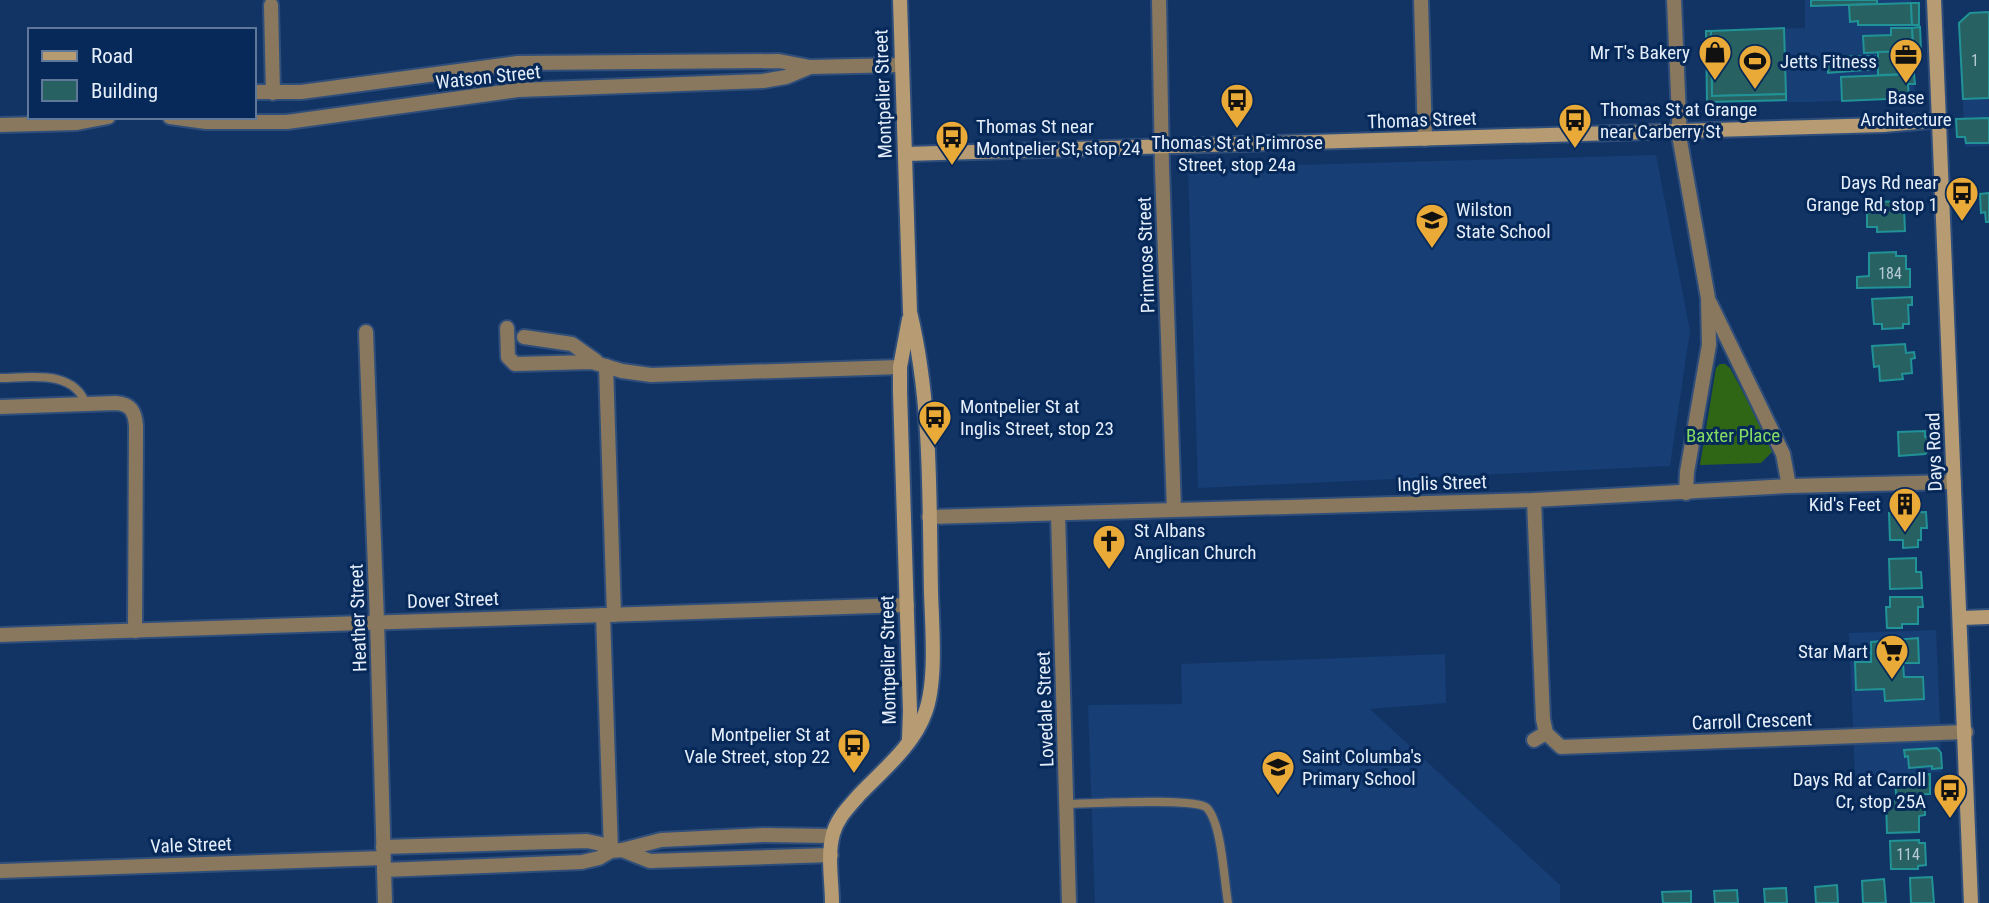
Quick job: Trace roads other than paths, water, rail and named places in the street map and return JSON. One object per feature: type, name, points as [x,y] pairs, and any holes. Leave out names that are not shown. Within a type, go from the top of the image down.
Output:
[{"type":"street","name":"Montpelier Street","points":[[900,0],[910,312],[921,362],[925,399],[932,629],[930,691],[924,716],[909,740]]},
{"type":"street","name":"Primrose Street","points":[[1159,0],[1174,510]]},
{"type":"street","points":[[1421,0],[1424,139]]},
{"type":"street","points":[[1674,0],[1679,130],[1708,298],[1709,345],[1687,472],[1686,493]]},
{"type":"street","name":"Days Road","points":[[1934,0],[1971,903]]},
{"type":"street","points":[[270,3],[273,93]]},
{"type":"street","name":"Watson Street","points":[[256,92],[301,92],[518,63],[779,61],[810,67],[902,65]]},
{"type":"street","name":"Watson Street","points":[[184,119],[205,122],[287,122],[518,90],[763,81],[786,77],[810,67]]},
{"type":"street","points":[[0,125],[77,123],[97,119]]},
{"type":"street","name":"Thomas Street","points":[[905,154],[1883,125],[1940,120]]},
{"type":"street","points":[[1708,298],[1783,454],[1789,486]]},
{"type":"street","name":"Montpelier Street","points":[[909,740],[901,367],[910,312]]},
{"type":"street","points":[[507,328],[508,357],[513,363],[583,361],[651,375],[901,367]]},
{"type":"street","name":"Heather Street","points":[[366,332],[385,903]]},
{"type":"street","points":[[524,337],[572,344],[604,365]]},
{"type":"street","points":[[1706,359],[1721,355],[1735,356]]},
{"type":"street","points":[[604,365],[616,850]]},
{"type":"street","points":[[0,407],[118,403],[130,407],[135,415],[135,631]]},
{"type":"street","name":"Inglis Street","points":[[929,517],[1534,500],[1789,486],[1954,482]]},
{"type":"street","name":"Carroll Crescent","points":[[1534,500],[1543,719],[1540,736],[1561,747],[1571,747],[1966,732]]},
{"type":"street","name":"Lovedale Street","points":[[1058,514],[1069,903]]},
{"type":"street","name":"Dover Street","points":[[0,635],[907,605]]},
{"type":"street","points":[[1961,618],[1989,617]]},
{"type":"street","points":[[832,903],[832,836],[843,813],[909,740]]},
{"type":"street","name":"Vale Street","points":[[383,858],[566,864],[594,860],[616,850],[661,840],[764,835],[832,836]]},
{"type":"street","name":"Vale Street","points":[[0,871],[383,858],[587,841],[650,861],[831,855]]},
{"type":"lane","points":[[0,378],[64,380],[78,389],[86,404]]},
{"type":"lane","points":[[1067,804],[1184,803],[1203,806],[1208,810],[1215,826],[1227,903]]},
{"type":"place","name":"Mr T's Bakery","points":[[1715,82]]},
{"type":"place","name":"Base Architecture","points":[[1906,85]]},
{"type":"place","name":"Jetts Fitness","points":[[1755,91]]},
{"type":"place","name":"Thomas St at Primrose Street, stop 24a","points":[[1237,130]]},
{"type":"place","name":"Thomas St at Grange near Carberry St","points":[[1575,150]]},
{"type":"place","name":"Thomas St near Montpelier St, stop 24","points":[[952,167]]},
{"type":"place","name":"Days Rd near Grange Rd, stop 1","points":[[1962,223]]},
{"type":"place","name":"Wilston State School","points":[[1432,250]]},
{"type":"place","name":"Montpelier St at Inglis Street, stop 23","points":[[935,447]]},
{"type":"place","name":"Kid's Feet","points":[[1905,534]]},
{"type":"place","name":"St Albans Anglican Church","points":[[1109,571]]},
{"type":"place","name":"Star Mart","points":[[1892,681]]},
{"type":"place","name":"Montpelier St at Vale Street, stop 22","points":[[854,775]]},
{"type":"place","name":"Saint Columba's Primary School","points":[[1278,797]]},
{"type":"place","name":"Days Rd at Carroll Cr, stop 25A","points":[[1950,820]]},
{"type":"park label","name":"Baxter Place","points":[[1733,435]]}]
